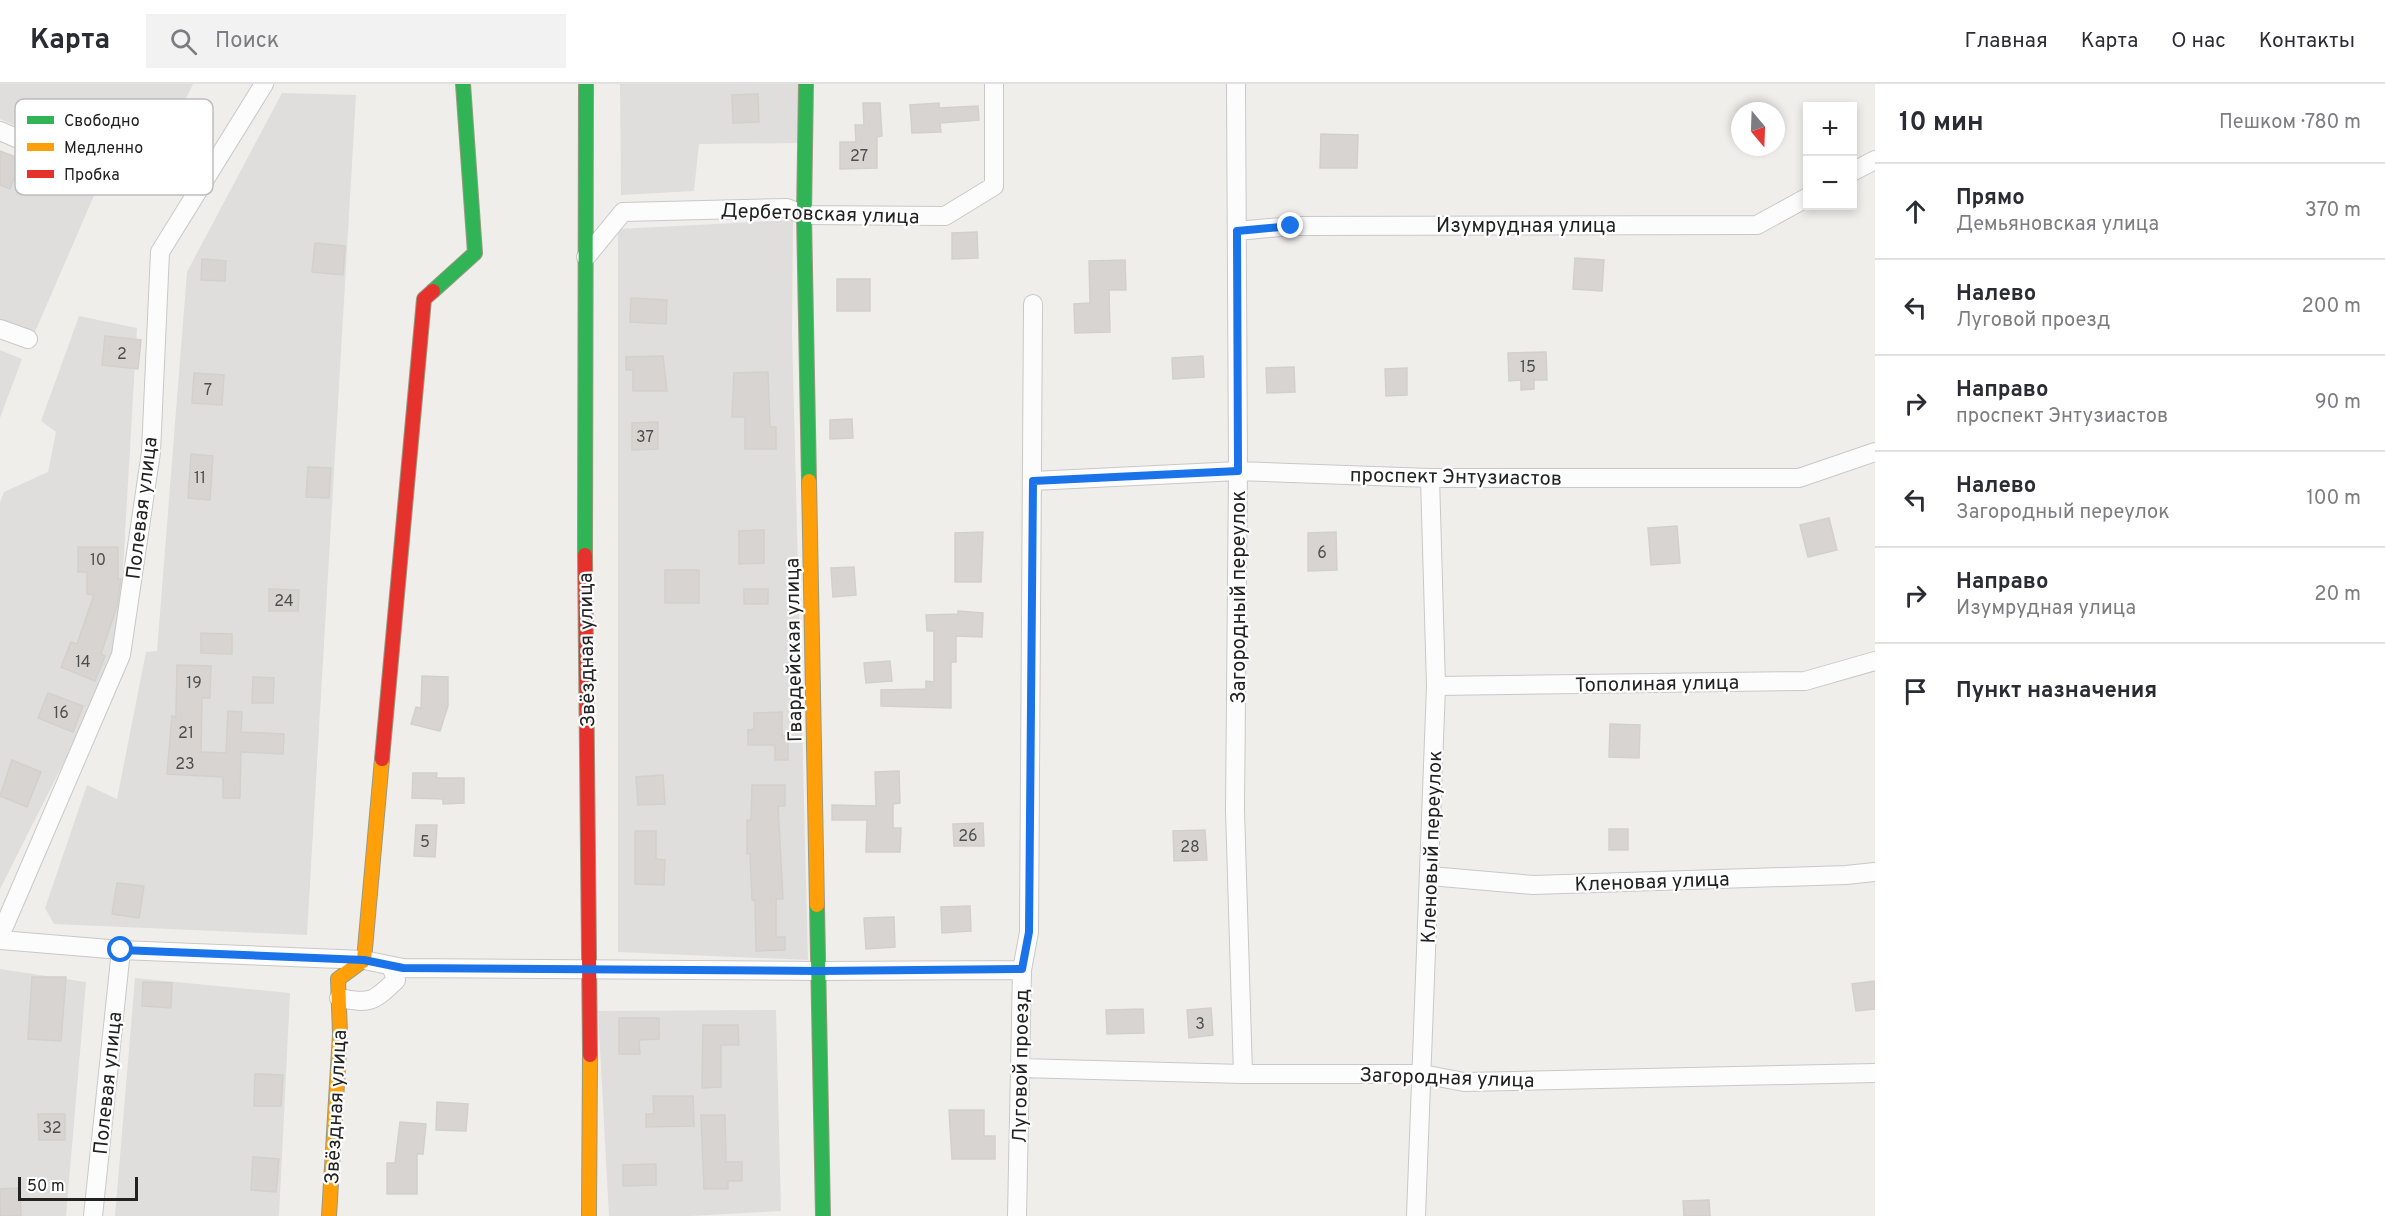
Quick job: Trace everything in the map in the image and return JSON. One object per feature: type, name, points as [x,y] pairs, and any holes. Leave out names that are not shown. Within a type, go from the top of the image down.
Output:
[{"type":"street","name":"Полевая улица","points":[[213,166],[264,84]]},
{"type":"street","points":[[364,960],[424,299],[476,254],[463,84]]},
{"type":"street","name":"Звёздная улица","points":[[586,84],[585,638],[591,970],[589,1216]]},
{"type":"street","name":"Гвардейская улица","points":[[806,84],[804,215],[823,1216]]},
{"type":"street","name":"Дербетовская улица","points":[[586,257],[623,212],[787,208],[804,215],[945,216],[994,186],[994,84]]},
{"type":"street","name":"Загородный переулок","points":[[1236,84],[1238,471],[1235,810],[1243,1074]]},
{"type":"street","points":[[0,131],[15,137]]},
{"type":"street","points":[[1857,169],[1875,160]]},
{"type":"street","name":"Полевая улица","points":[[0,936],[121,655],[151,452],[160,252],[195,195]]},
{"type":"street","name":"Изумрудная улица","points":[[1237,231],[1291,226],[1757,225],[1803,200]]},
{"type":"street","name":"Луговой проезд","points":[[1017,1216],[1022,969],[1029,932],[1033,481],[1032,304]]},
{"type":"street","points":[[0,329],[28,339]]},
{"type":"street","name":"проспект Энтузиастов","points":[[1033,481],[1238,471],[1430,478],[1799,478],[1875,452]]},
{"type":"street","name":"Кленовый переулок","points":[[1416,1216],[1436,686],[1430,478]]},
{"type":"street","name":"Тополиная улица","points":[[1436,686],[1804,681],[1875,661]]},
{"type":"street","name":"Кленовая улица","points":[[1430,876],[1533,885],[1846,876],[1875,872]]},
{"type":"street","points":[[0,940],[121,950],[364,960],[403,968],[819,971],[1022,969]]},
{"type":"street","name":"Полевая улица","points":[[93,1216],[121,950]]},
{"type":"street","name":"Звёздная улица","points":[[329,1216],[340,1034],[338,979],[364,960]]},
{"type":"street","points":[[339,998],[365,1003],[375,999],[396,980],[391,966]]},
{"type":"street","name":"Загородная улица","points":[[1020,1068],[1243,1074],[1422,1074],[1464,1082],[1875,1073]]},
{"type":"shaded area","points":[[0,84],[193,84],[186,99],[15,99],[15,125],[0,119]]},
{"type":"shaded area","points":[[620,84],[801,84],[802,143],[699,144],[694,191],[621,195]]},
{"type":"shaded area","points":[[282,93],[356,95],[307,935],[54,924],[45,908],[87,785],[117,799],[146,652],[157,651],[187,272]]},
{"type":"shaded area","points":[[0,153],[15,159],[15,195],[94,195],[35,332],[0,319]]},
{"type":"shaded area","points":[[793,220],[792,332],[808,960],[618,952],[618,229]]},
{"type":"shaded area","points":[[79,316],[137,328],[118,655],[0,889],[0,502],[4,492],[48,472],[56,432],[41,421]]},
{"type":"shaded area","points":[[0,350],[22,359],[0,418]]},
{"type":"shaded area","points":[[0,969],[86,982],[66,1216],[0,1216]]},
{"type":"shaded area","points":[[135,978],[290,993],[279,1216],[115,1216]]},
{"type":"shaded area","points":[[776,1010],[781,1211],[690,1216],[609,1216],[598,1011]]},
{"type":"building","points":[[758,94],[759,122],[733,123],[732,95]]},
{"type":"building","points":[[863,103],[880,103],[882,136],[877,137],[877,168],[840,169],[840,142],[856,142],[855,125],[864,125]]},
{"type":"building","points":[[939,103],[939,108],[978,106],[979,120],[940,123],[941,132],[912,133],[910,105]]},
{"type":"building","points":[[1321,134],[1358,135],[1357,168],[1320,168]]},
{"type":"building","points":[[0,151],[15,157],[15,175],[10,189],[0,185]]},
{"type":"building","points":[[977,232],[978,258],[952,259],[952,233]]},
{"type":"building","points":[[315,243],[345,246],[343,275],[312,272]]},
{"type":"building","points":[[1575,258],[1604,260],[1602,291],[1573,289]]},
{"type":"building","points":[[202,259],[226,261],[225,281],[201,280]]},
{"type":"building","points":[[1125,260],[1126,290],[1109,290],[1110,332],[1075,333],[1074,304],[1090,303],[1089,261]]},
{"type":"building","points":[[837,279],[870,279],[870,311],[837,311]]},
{"type":"building","points":[[631,298],[667,300],[666,324],[630,322]]},
{"type":"building","points":[[105,336],[141,340],[138,369],[102,365]]},
{"type":"building","points":[[1546,352],[1547,380],[1534,380],[1534,389],[1521,390],[1521,380],[1509,381],[1508,353]]},
{"type":"building","points":[[663,356],[667,391],[633,391],[633,370],[626,370],[626,357]]},
{"type":"building","points":[[1203,356],[1204,377],[1173,379],[1172,358]]},
{"type":"building","points":[[1294,367],[1295,392],[1267,393],[1266,368]]},
{"type":"building","points":[[1407,368],[1407,395],[1386,396],[1385,369]]},
{"type":"building","points":[[768,372],[770,427],[776,427],[776,449],[745,449],[745,417],[732,417],[734,373]]},
{"type":"building","points":[[194,373],[224,375],[222,405],[192,403]]},
{"type":"building","points":[[852,419],[853,438],[830,439],[830,420]]},
{"type":"building","points":[[658,422],[658,449],[632,450],[632,423]]},
{"type":"building","points":[[191,454],[213,456],[210,500],[188,498]]},
{"type":"building","points":[[308,467],[331,468],[329,498],[306,497]]},
{"type":"building","points":[[1829,518],[1837,550],[1808,557],[1800,525]]},
{"type":"building","points":[[1677,526],[1680,563],[1651,565],[1648,528]]},
{"type":"building","points":[[764,530],[764,563],[739,564],[739,531]]},
{"type":"building","points":[[983,532],[981,582],[955,582],[955,533]]},
{"type":"building","points":[[1336,532],[1337,570],[1308,571],[1308,533]]},
{"type":"building","points":[[78,547],[118,547],[118,579],[121,579],[117,606],[101,654],[105,656],[95,681],[61,667],[71,642],[77,644],[94,595],[87,594],[87,572],[78,572]]},
{"type":"building","points":[[854,567],[856,595],[833,597],[831,568]]},
{"type":"building","points":[[665,570],[699,570],[699,603],[665,603]]},
{"type":"building","points":[[269,589],[299,590],[298,611],[269,611]]},
{"type":"building","points":[[744,589],[768,589],[768,604],[744,604]]},
{"type":"building","points":[[958,611],[983,613],[982,637],[956,636],[956,662],[951,662],[951,708],[881,706],[881,690],[926,689],[926,681],[934,682],[934,631],[927,631],[926,615],[958,614]]},
{"type":"building","points":[[201,633],[232,634],[232,654],[201,653]]},
{"type":"building","points":[[890,661],[892,681],[866,683],[864,663]]},
{"type":"building","points":[[177,665],[211,666],[210,698],[202,698],[201,752],[226,753],[228,711],[242,712],[241,732],[284,734],[283,754],[241,752],[240,798],[223,798],[223,777],[167,774],[172,716],[176,717]]},
{"type":"building","points":[[422,676],[448,677],[448,706],[440,731],[411,724],[416,707],[421,708]]},
{"type":"building","points":[[253,677],[274,678],[273,703],[252,703]]},
{"type":"building","points":[[48,693],[83,706],[73,732],[38,718]]},
{"type":"building","points":[[782,712],[782,736],[788,736],[788,760],[775,760],[775,745],[748,745],[748,730],[754,729],[754,713]]},
{"type":"building","points":[[1610,724],[1640,725],[1639,758],[1609,757]]},
{"type":"building","points":[[12,760],[41,772],[27,807],[0,796]]},
{"type":"building","points":[[899,771],[900,803],[893,804],[893,828],[901,828],[900,852],[866,852],[867,820],[832,820],[832,805],[876,806],[875,772]]},
{"type":"building","points":[[413,773],[437,773],[436,778],[464,778],[464,803],[443,804],[443,799],[412,798]]},
{"type":"building","points":[[663,775],[665,804],[638,805],[636,777]]},
{"type":"building","points":[[752,785],[785,785],[785,806],[778,806],[783,899],[776,899],[776,937],[785,937],[785,950],[756,951],[755,900],[752,900],[750,854],[747,854],[747,820],[751,820]]},
{"type":"building","points":[[983,823],[984,846],[954,846],[953,824]]},
{"type":"building","points":[[416,825],[437,825],[435,857],[414,856]]},
{"type":"building","points":[[1609,829],[1628,829],[1628,850],[1609,850]]},
{"type":"building","points":[[1205,830],[1207,860],[1174,861],[1173,831]]},
{"type":"building","points":[[635,831],[656,831],[656,859],[665,860],[664,885],[635,884]]},
{"type":"building","points":[[117,883],[144,886],[139,918],[112,914]]},
{"type":"building","points":[[970,906],[971,931],[942,933],[941,907]]},
{"type":"building","points":[[894,917],[895,947],[866,949],[864,918]]},
{"type":"building","points":[[32,977],[66,977],[61,1041],[28,1039]]},
{"type":"building","points":[[1875,981],[1875,1009],[1856,1011],[1852,984]]},
{"type":"building","points":[[143,982],[172,983],[171,1008],[142,1006]]},
{"type":"building","points":[[1211,1008],[1213,1035],[1189,1038],[1187,1010]]},
{"type":"building","points":[[1143,1009],[1144,1033],[1107,1034],[1106,1010]]},
{"type":"building","points":[[619,1018],[659,1018],[659,1039],[639,1040],[640,1054],[619,1054]]},
{"type":"building","points":[[703,1025],[738,1025],[739,1045],[721,1045],[721,1087],[702,1088]]},
{"type":"building","points":[[255,1074],[283,1075],[281,1106],[254,1106]]},
{"type":"building","points":[[653,1096],[693,1096],[694,1126],[646,1127],[646,1114],[654,1114]]},
{"type":"building","points":[[437,1102],[468,1104],[466,1131],[436,1130]]},
{"type":"building","points":[[949,1110],[984,1110],[984,1136],[995,1136],[995,1159],[952,1159]]},
{"type":"building","points":[[38,1114],[65,1114],[65,1140],[39,1140]]},
{"type":"building","points":[[701,1115],[725,1115],[726,1162],[742,1162],[742,1181],[728,1181],[728,1189],[704,1189]]},
{"type":"building","points":[[400,1122],[426,1124],[423,1154],[417,1154],[417,1194],[387,1194],[387,1163],[395,1163]]},
{"type":"building","points":[[253,1157],[279,1159],[276,1192],[251,1190]]},
{"type":"building","points":[[656,1164],[656,1185],[623,1186],[623,1165]]},
{"type":"building","points":[[20,1188],[21,1216],[0,1216],[0,1189]]},
{"type":"building","points":[[1709,1200],[1710,1216],[1684,1216],[1683,1201]]},
{"type":"traffic: fast","points":[[433,291],[475,253],[463,84]]},
{"type":"traffic: fast","points":[[585,555],[586,84]]},
{"type":"traffic: fast","points":[[806,84],[804,215],[809,481]]},
{"type":"traffic: fast","points":[[817,905],[823,1216]]},
{"type":"traffic: slow","points":[[809,481],[817,905]]},
{"type":"traffic: slow","points":[[329,1216],[340,1034],[338,979],[364,960],[382,759]]},
{"type":"traffic: slow","points":[[589,1216],[590,1055]]},
{"type":"traffic: jam","points":[[382,759],[424,299],[433,291]]},
{"type":"traffic: jam","points":[[585,555],[590,1055]]},
{"type":"route","points":[[121,950],[364,960],[403,968],[819,971],[1022,969],[1029,932],[1033,481],[1238,471],[1237,231],[1291,226]]}]
